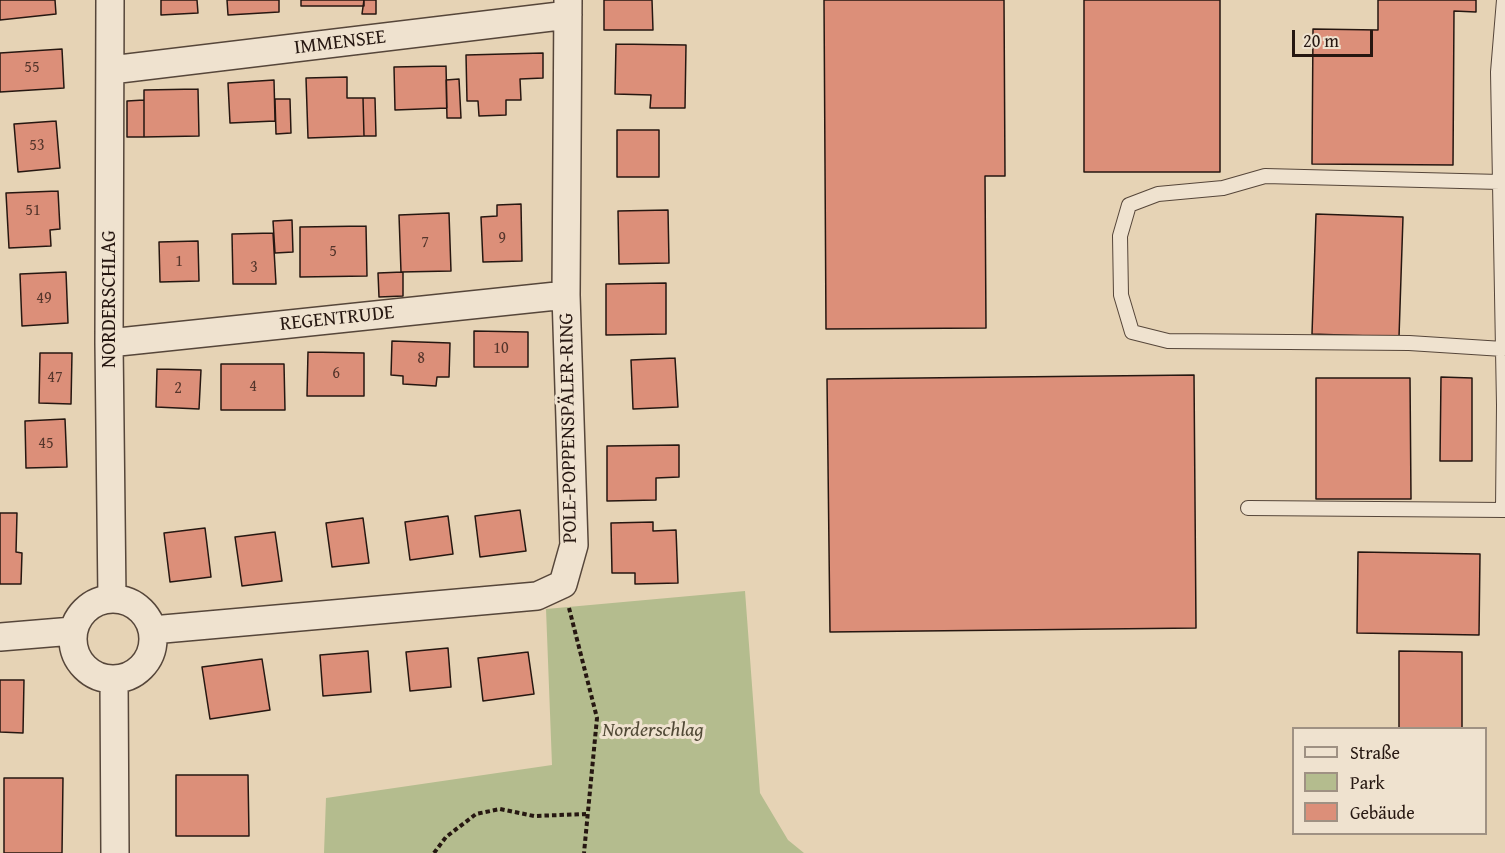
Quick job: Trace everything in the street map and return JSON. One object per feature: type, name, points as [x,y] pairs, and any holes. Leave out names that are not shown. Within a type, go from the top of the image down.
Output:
[{"type":"street","name":"NORDERSCHLAG","points":[[110,0],[109,343],[112,599]]},
{"type":"street","name":"IMMENSEE","points":[[111,70],[568,8]]},
{"type":"street","name":"POLE-POPPENSPÄLER-RING","points":[[563,584],[574,545],[566,295],[568,8]]},
{"type":"street","name":"REGENTRUDE","points":[[109,343],[566,295]]},
{"type":"street","points":[[152,630],[537,596],[563,584]]},
{"type":"street","points":[[112,599],[126,601],[138,608],[147,618],[152,630],[150,653],[144,664],[126,678],[114,680],[91,673],[81,665],[72,642],[78,618],[87,608],[99,601],[112,599]]},
{"type":"street","points":[[0,637],[73,631]]},
{"type":"street","points":[[114,680],[114,853]]},
{"type":"lane","points":[[1248,508],[1504,510],[1498,72],[1504,0]]},
{"type":"lane","points":[[1500,182],[1264,176],[1223,188],[1158,194],[1129,205],[1120,236],[1121,295],[1132,332],[1168,341],[1409,344],[1503,350]]},
{"type":"path","points":[[563,584],[597,718],[584,853]]},
{"type":"path","points":[[434,853],[446,837],[476,814],[500,810],[534,816],[586,814]]},
{"type":"green space","name":"Norderschlag","points":[[745,591],[760,793],[788,840],[804,853],[324,853],[326,798],[552,765],[546,609]]},
{"type":"building","points":[[0,0],[55,0],[56,14],[0,20]]},
{"type":"building","points":[[161,0],[197,0],[198,13],[161,15]]},
{"type":"building","points":[[227,0],[279,0],[279,12],[228,15]]},
{"type":"building","points":[[301,0],[364,0],[364,6],[301,6]]},
{"type":"building","points":[[364,0],[376,0],[376,14],[362,14]]},
{"type":"building","points":[[604,0],[652,0],[653,30],[604,30]]},
{"type":"building","points":[[824,0],[1004,0],[1005,176],[985,176],[986,328],[826,329]]},
{"type":"building","points":[[1084,0],[1220,0],[1220,172],[1084,172]]},
{"type":"building","points":[[1378,0],[1476,0],[1476,12],[1454,11],[1453,165],[1312,164],[1313,29],[1378,30]]},
{"type":"building","points":[[616,44],[686,45],[685,108],[650,108],[651,95],[615,94]]},
{"type":"building","points":[[62,49],[64,88],[0,92],[0,53]]},
{"type":"building","points":[[543,53],[543,78],[520,79],[521,100],[506,100],[506,115],[479,116],[478,101],[467,101],[466,55]]},
{"type":"building","points":[[446,66],[447,108],[395,110],[394,67]]},
{"type":"building","points":[[347,77],[347,98],[363,98],[364,136],[308,138],[306,78]]},
{"type":"building","points":[[459,79],[461,118],[447,118],[446,80]]},
{"type":"building","points":[[274,80],[275,121],[230,123],[228,83]]},
{"type":"building","points":[[198,89],[199,136],[144,137],[144,90]]},
{"type":"building","points":[[363,98],[375,98],[376,136],[364,136]]},
{"type":"building","points":[[275,99],[290,99],[291,133],[276,134]]},
{"type":"building","points":[[144,100],[144,137],[127,137],[127,101]]},
{"type":"building","points":[[56,121],[60,168],[18,172],[14,124]]},
{"type":"building","points":[[617,130],[659,130],[659,177],[617,177]]},
{"type":"building","points":[[58,191],[60,229],[50,230],[51,246],[9,248],[6,193]]},
{"type":"building","points":[[521,204],[522,261],[483,262],[481,217],[497,216],[497,205]]},
{"type":"building","points":[[668,210],[669,263],[619,264],[618,211]]},
{"type":"building","points":[[449,213],[451,271],[401,272],[399,215]]},
{"type":"building","points":[[1316,214],[1403,217],[1399,337],[1312,334]]},
{"type":"building","points":[[292,220],[293,252],[275,253],[273,221]]},
{"type":"building","points":[[366,226],[367,276],[300,277],[300,227]]},
{"type":"building","points":[[273,233],[276,284],[233,284],[232,234]]},
{"type":"building","points":[[198,241],[199,281],[160,282],[159,242]]},
{"type":"building","points":[[66,272],[68,323],[22,326],[20,274]]},
{"type":"building","points":[[403,272],[403,296],[379,297],[378,273]]},
{"type":"building","points":[[666,283],[666,334],[606,335],[606,284]]},
{"type":"building","points":[[474,331],[528,332],[528,367],[474,367]]},
{"type":"building","points":[[392,341],[450,343],[449,377],[437,377],[436,386],[403,384],[403,376],[391,375]]},
{"type":"building","points":[[308,352],[364,353],[364,396],[307,396]]},
{"type":"building","points":[[40,353],[72,353],[71,404],[39,403]]},
{"type":"building","points":[[675,358],[678,407],[633,409],[631,360]]},
{"type":"building","points":[[221,364],[284,364],[285,410],[221,410]]},
{"type":"building","points":[[157,369],[201,370],[199,409],[156,407]]},
{"type":"building","points":[[1194,375],[1196,628],[830,632],[827,379]]},
{"type":"building","points":[[1441,377],[1472,378],[1472,461],[1440,461]]},
{"type":"building","points":[[1316,378],[1410,378],[1411,499],[1316,499]]},
{"type":"building","points":[[65,419],[67,467],[26,468],[25,421]]},
{"type":"building","points":[[679,445],[679,477],[656,478],[656,500],[607,501],[607,446]]},
{"type":"building","points":[[520,510],[526,551],[480,557],[475,516]]},
{"type":"building","points":[[0,513],[17,513],[16,552],[22,553],[21,584],[0,584]]},
{"type":"building","points":[[448,516],[453,554],[410,560],[405,522]]},
{"type":"building","points":[[363,518],[369,563],[332,567],[326,523]]},
{"type":"building","points":[[653,522],[653,531],[676,530],[678,583],[635,584],[635,573],[612,573],[611,523]]},
{"type":"building","points":[[205,528],[211,577],[170,582],[164,533]]},
{"type":"building","points":[[275,532],[282,581],[242,586],[235,537]]},
{"type":"building","points":[[1358,552],[1480,554],[1479,635],[1357,633]]},
{"type":"building","points":[[448,648],[451,687],[410,691],[406,652]]},
{"type":"building","points":[[368,651],[371,692],[323,696],[320,655]]},
{"type":"building","points":[[1399,651],[1462,652],[1462,727],[1399,727]]},
{"type":"building","points":[[528,652],[534,694],[483,701],[478,658]]},
{"type":"building","points":[[262,659],[270,710],[210,719],[202,667]]},
{"type":"building","points":[[0,680],[24,680],[23,733],[0,732]]},
{"type":"building","points":[[176,775],[248,775],[249,836],[176,836]]},
{"type":"building","points":[[4,778],[63,778],[62,853],[4,853]]}]
